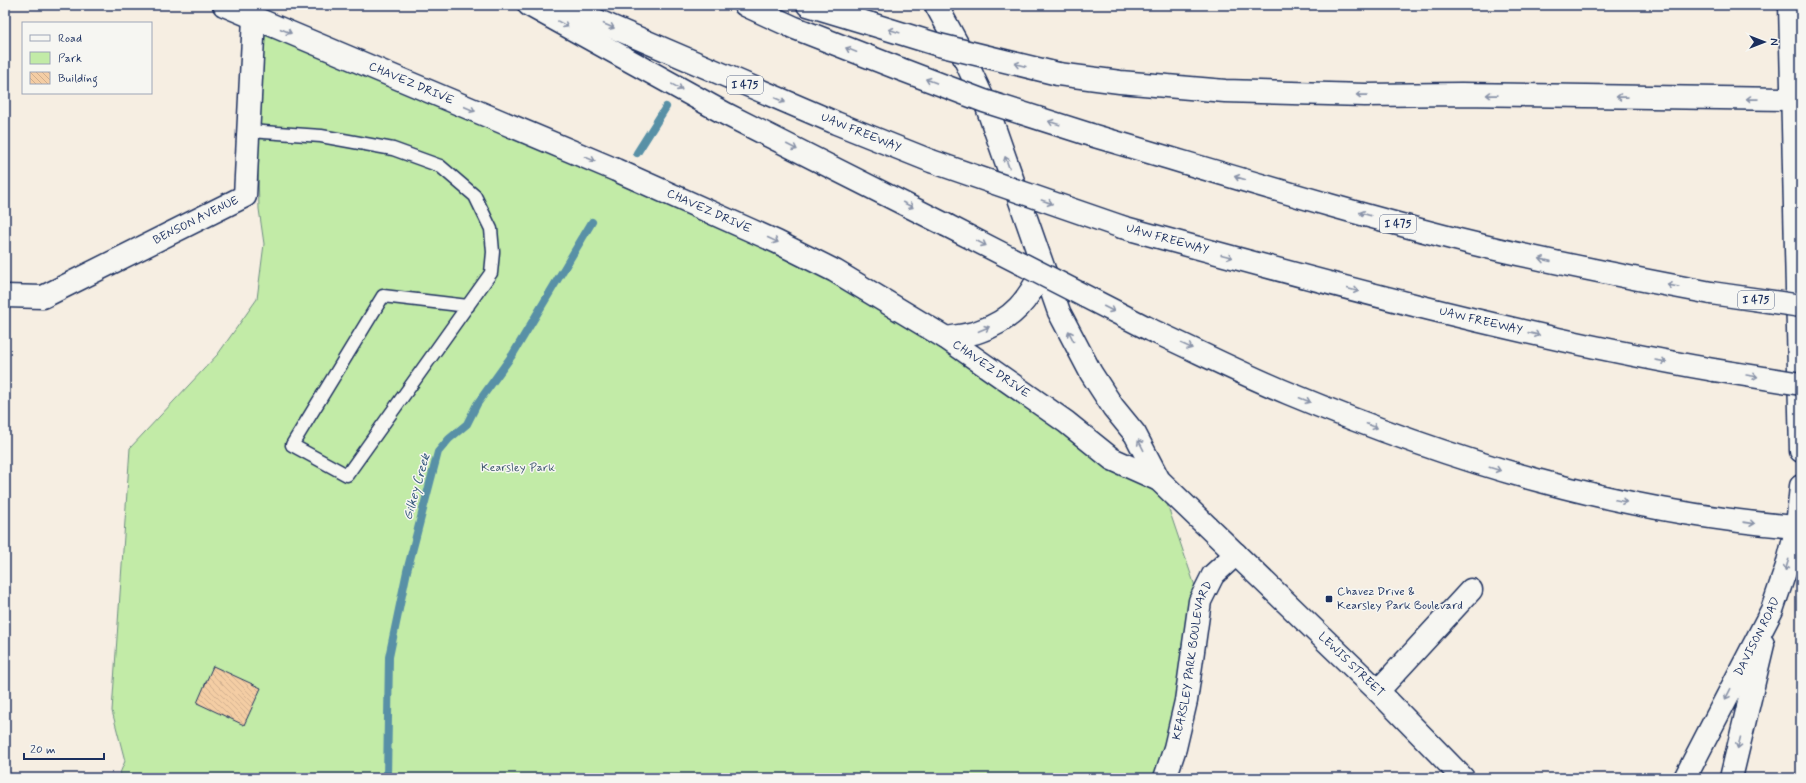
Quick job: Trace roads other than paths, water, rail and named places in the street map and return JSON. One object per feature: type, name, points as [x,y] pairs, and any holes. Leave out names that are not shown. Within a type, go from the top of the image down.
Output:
[{"type":"main road","name":"CHAVEZ DRIVE","points":[[224,5],[616,170],[777,242],[835,271],[946,338],[1066,422],[1112,459],[1159,480]]},
{"type":"main road","points":[[529,5],[726,114],[1152,330],[1286,393],[1463,459],[1576,491],[1655,508],[1757,524],[1799,528]]},
{"type":"main road","name":"UAW FREEWAY","points":[[561,5],[829,120],[931,161],[1010,190],[1122,227],[1432,310],[1636,357],[1801,384]]},
{"type":"main road","name":"I 475","points":[[745,5],[795,28],[900,70],[984,101],[1091,135],[1360,213],[1475,244],[1570,266],[1711,293],[1801,306]]},
{"type":"main road","points":[[808,5],[939,45],[1058,74],[1127,83],[1225,91],[1365,95],[1461,94],[1796,99]]},
{"type":"main road","name":"CHAVEZ DRIVE","points":[[936,5],[960,49],[987,107],[1043,270],[1059,312],[1075,344],[1113,406],[1135,434],[1159,480],[1236,554]]},
{"type":"main road","points":[[1790,5],[1796,99],[1801,451]]},
{"type":"main road","name":"BENSON AVENUE","points":[[5,296],[43,297],[245,196],[254,18]]},
{"type":"main road","points":[[946,338],[980,331],[1002,321],[1020,307],[1033,291],[1043,270]]},
{"type":"main road","name":"DAVISON ROAD","points":[[1685,778],[1772,610],[1799,528],[1801,486]]},
{"type":"main road","name":"LEWIS STREET","points":[[1236,554],[1378,691],[1463,778]]},
{"type":"main road","name":"KEARSLEY PARK BOULEVARD","points":[[1165,778],[1175,748],[1186,701],[1200,601],[1213,575],[1236,554]]},
{"type":"main road","points":[[1378,691],[1472,590]]},
{"type":"main road","points":[[1731,778],[1772,610]]},
{"type":"lane","points":[[248,131],[321,136],[393,150],[440,166],[475,196],[491,230],[493,252],[490,273],[468,306],[347,475],[292,445],[383,296],[468,306]]},
{"type":"waterway","name":"Gilkey Creek","points":[[637,153],[666,107]]},
{"type":"waterway","name":"Gilkey Creek","points":[[387,778],[389,657],[407,571],[438,452],[449,439],[467,424],[477,404],[513,354],[592,222]]},
{"type":"place","name":"Chavez Drive & Kearsley Park Boulevard","points":[[1329,599]]},
{"type":"park label","name":"Kearsley Park","points":[[518,468]]}]
